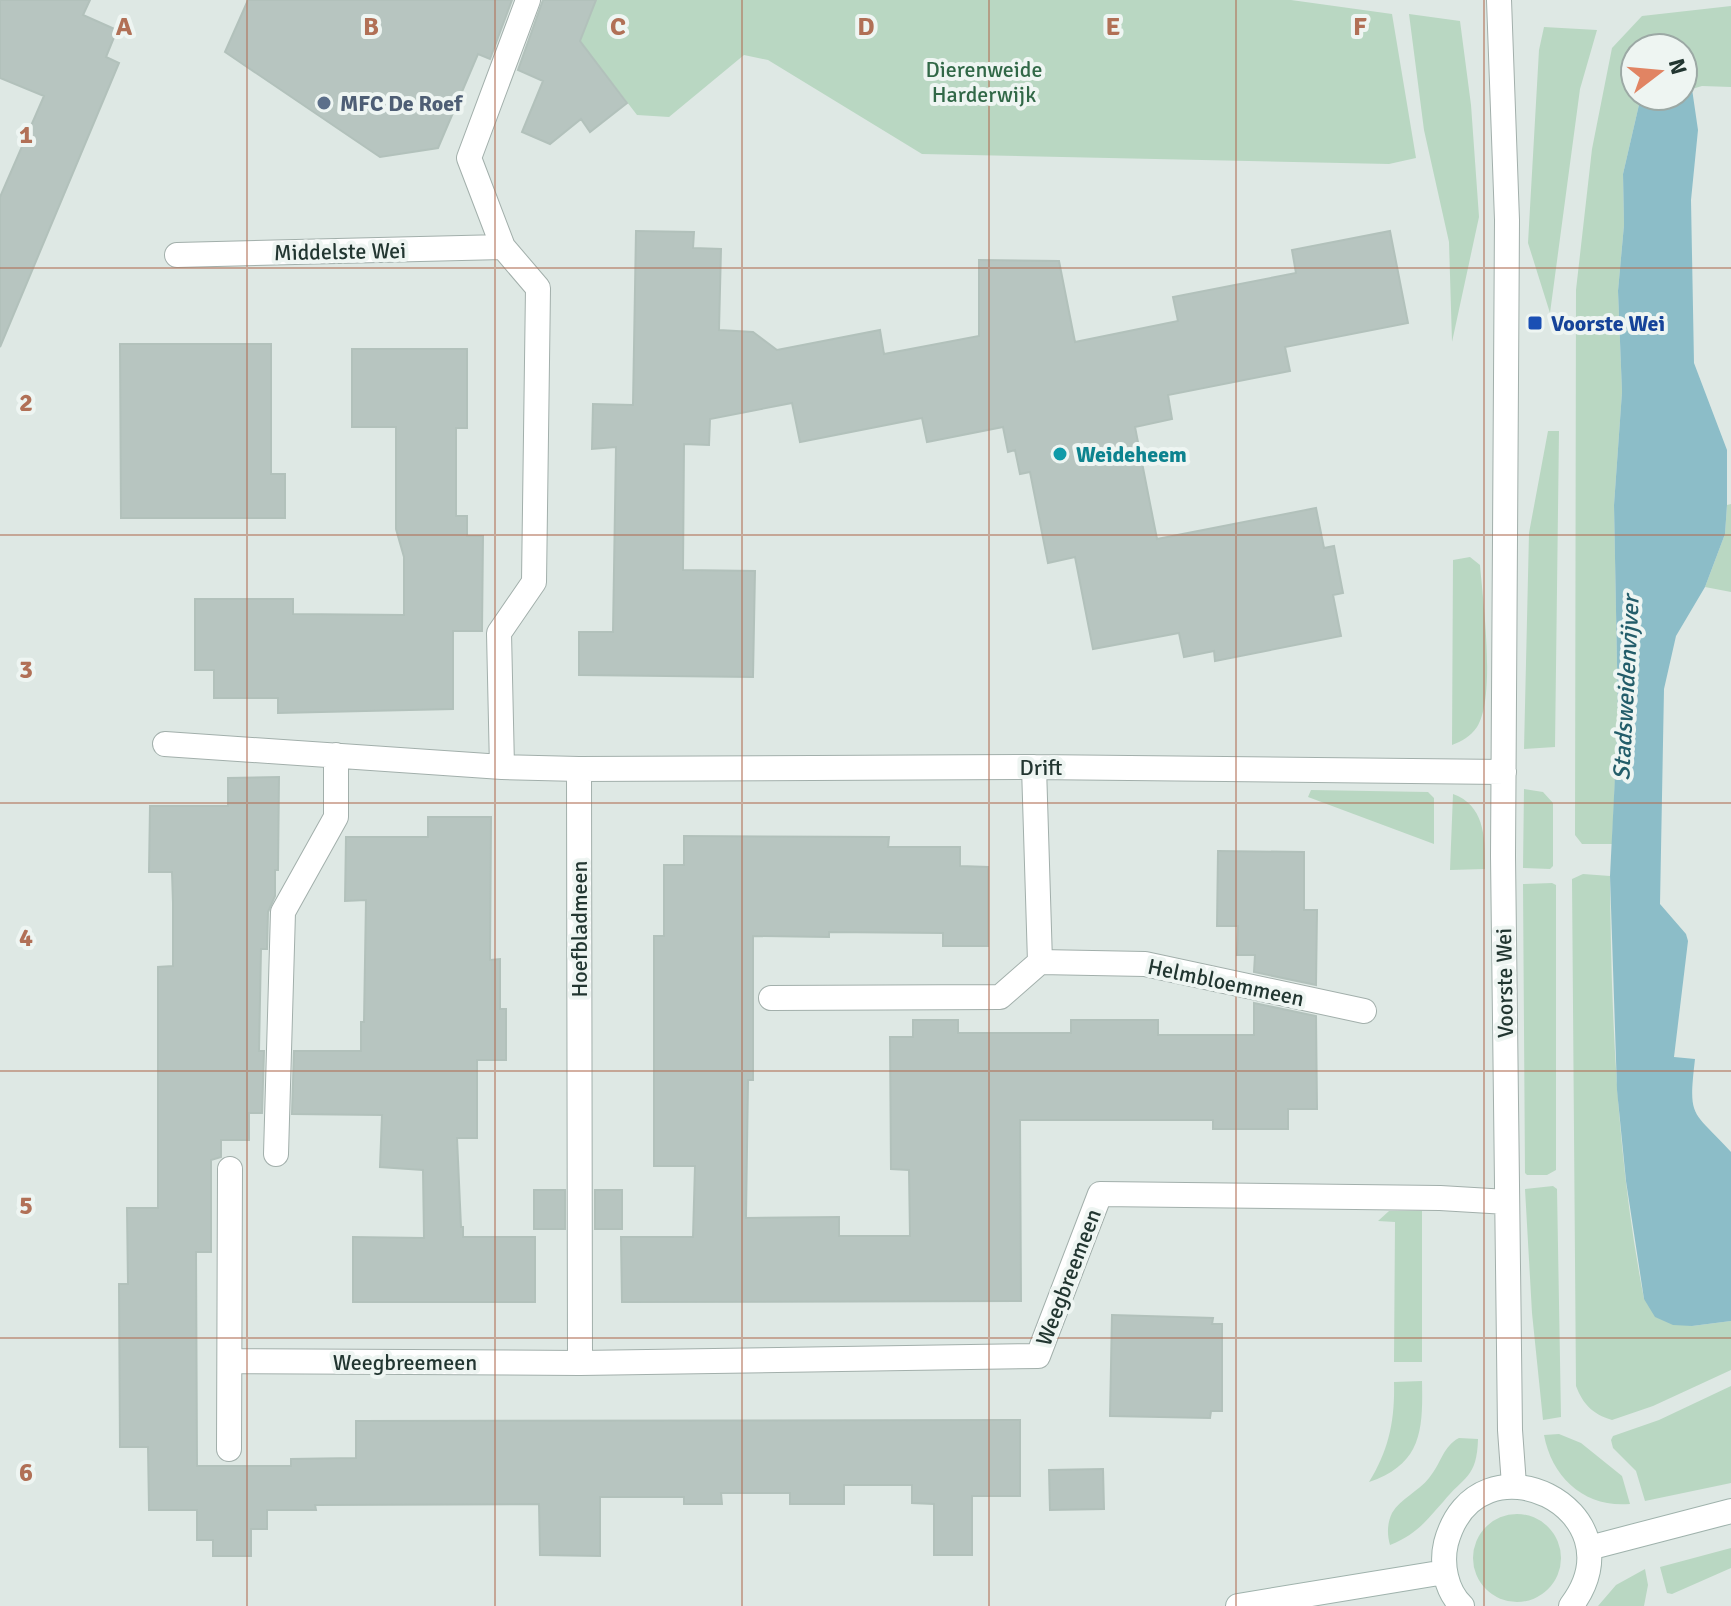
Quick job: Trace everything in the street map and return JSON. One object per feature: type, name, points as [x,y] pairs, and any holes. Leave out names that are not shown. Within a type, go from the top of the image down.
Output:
[{"type":"street","points":[[502,767],[499,633],[534,582],[538,288],[503,247],[469,158],[528,0]]},
{"type":"street","name":"Voorste Wei","points":[[1499,0],[1507,220],[1504,772],[1510,1430],[1514,1485]]},
{"type":"street","name":"Middelste Wei","points":[[177,255],[503,247]]},
{"type":"street","points":[[165,744],[502,767],[579,769]]},
{"type":"street","points":[[276,1154],[283,912],[336,817],[336,755]]},
{"type":"street","points":[[771,998],[1000,997],[1040,962],[1034,767]]},
{"type":"street","name":"Drift","points":[[579,769],[1034,767],[1504,772]]},
{"type":"street","name":"Hoefbladmeen","points":[[579,769],[580,1363]]},
{"type":"street","name":"Helmbloemmeen","points":[[1040,962],[1145,964],[1364,1011]]},
{"type":"street","points":[[229,1449],[230,1169]]},
{"type":"street","name":"Weegbreemeen","points":[[230,1361],[580,1363],[1038,1356],[1100,1194],[1440,1198],[1507,1202]]},
{"type":"street","points":[[1462,1606],[1445,1572],[1444,1552],[1451,1525],[1468,1504],[1491,1490],[1514,1485],[1543,1491],[1564,1504],[1579,1522],[1589,1548],[1588,1570],[1581,1592],[1571,1606]]},
{"type":"street","points":[[1589,1548],[1731,1511]]},
{"type":"street","points":[[1238,1606],[1445,1572]]},
{"type":"green space","name":"Dierenweide Harderwijk","points":[[596,0],[1291,0],[1392,14],[1416,158],[1389,164],[922,154],[768,60],[744,55],[669,117],[637,115],[580,41]]},
{"type":"green space","points":[[1731,6],[1731,87],[1699,87],[1699,32],[1627,32],[1642,16]]},
{"type":"green space","points":[[1409,14],[1460,21],[1471,105],[1479,217],[1452,342],[1449,242],[1424,130]]},
{"type":"green space","points":[[1544,27],[1597,30],[1580,89],[1550,313],[1528,243],[1539,50]]},
{"type":"green space","points":[[1619,41],[1619,112],[1637,112],[1623,174],[1624,225],[1618,291],[1622,392],[1614,505],[1618,716],[1612,844],[1582,844],[1575,835],[1576,290],[1592,149],[1612,48]]},
{"type":"green space","points":[[1548,431],[1559,431],[1555,747],[1524,749],[1529,533]]},
{"type":"green space","points":[[1731,504],[1731,592],[1705,587],[1725,534],[1727,505]]},
{"type":"green space","points":[[1470,557],[1480,565],[1487,649],[1486,694],[1477,727],[1466,738],[1452,745],[1453,560]]},
{"type":"green space","points":[[1524,789],[1543,792],[1553,803],[1553,866],[1550,869],[1523,868]]},
{"type":"green space","points":[[1311,790],[1428,792],[1434,798],[1434,844],[1308,797]]},
{"type":"green space","points":[[1453,794],[1464,799],[1478,815],[1484,836],[1485,869],[1450,870]]},
{"type":"green space","points":[[1583,874],[1610,876],[1617,1088],[1627,1194],[1644,1299],[1692,1326],[1731,1321],[1731,1370],[1653,1406],[1612,1420],[1589,1408],[1576,1386],[1572,879]]},
{"type":"green space","points":[[1523,884],[1556,885],[1556,1170],[1547,1175],[1527,1175]]},
{"type":"green space","points":[[1553,1186],[1557,1189],[1561,1417],[1543,1420],[1532,1313],[1525,1189]]},
{"type":"green space","points":[[1389,1211],[1422,1211],[1422,1362],[1394,1362],[1395,1222],[1378,1221]]},
{"type":"green space","points":[[1422,1381],[1422,1415],[1416,1443],[1400,1466],[1369,1482],[1389,1434],[1394,1382]]},
{"type":"green space","points":[[1731,1386],[1731,1483],[1645,1501],[1636,1471],[1613,1448],[1613,1436],[1659,1420]]},
{"type":"green space","points":[[1559,1434],[1581,1443],[1622,1476],[1630,1504],[1599,1501],[1573,1487],[1554,1464],[1544,1435]]},
{"type":"green space","points":[[1459,1438],[1478,1439],[1472,1469],[1420,1527],[1390,1545],[1388,1529],[1392,1513],[1425,1483],[1449,1446]]},
{"type":"green space","points":[[1517,1514],[1534,1518],[1548,1527],[1557,1541],[1561,1558],[1557,1575],[1548,1589],[1534,1598],[1517,1602],[1500,1598],[1486,1589],[1477,1575],[1473,1558],[1477,1541],[1486,1527],[1500,1518]]},
{"type":"green space","points":[[1731,1548],[1731,1568],[1672,1594],[1667,1593],[1660,1567]]},
{"type":"green space","points":[[1645,1569],[1648,1585],[1644,1606],[1598,1606],[1616,1585]]},
{"type":"water","name":"Stadsweidenvijver","points":[[1637,112],[1695,112],[1698,130],[1691,200],[1694,363],[1727,450],[1727,505],[1725,534],[1705,587],[1676,636],[1664,689],[1660,904],[1686,934],[1688,941],[1674,1057],[1695,1059],[1692,1093],[1696,1112],[1731,1152],[1731,1321],[1692,1326],[1673,1325],[1655,1317],[1644,1299],[1626,1181],[1617,1090],[1610,876],[1618,716],[1614,505],[1622,392],[1618,291],[1624,225],[1623,174]]},
{"type":"building","points":[[0,0],[90,0],[83,15],[117,30],[106,57],[119,63],[0,347],[0,197],[44,96],[0,78]]},
{"type":"building","points":[[248,0],[512,0],[490,59],[478,54],[438,148],[380,157],[225,52]]},
{"type":"building","points":[[543,0],[596,0],[580,41],[627,103],[590,132],[581,119],[550,144],[522,132],[543,81],[518,70]]},
{"type":"building","name":"Weideheem","points":[[636,231],[694,232],[693,248],[721,249],[719,330],[753,332],[777,350],[880,330],[884,354],[979,336],[979,260],[1059,261],[1075,342],[1178,321],[1173,297],[1296,273],[1292,250],[1390,231],[1408,323],[1285,347],[1290,371],[1168,395],[1172,419],[1135,427],[1157,539],[1316,508],[1324,548],[1334,546],[1343,593],[1333,595],[1341,636],[1215,661],[1214,651],[1184,657],[1179,633],[1093,649],[1075,557],[1048,563],[1030,472],[1020,474],[1015,450],[1008,452],[1003,427],[927,442],[922,418],[800,442],[792,403],[710,419],[709,445],[684,444],[683,570],[755,571],[753,677],[579,675],[579,632],[613,632],[616,447],[592,449],[593,404],[633,405]]},
{"type":"building","points":[[120,344],[271,344],[271,474],[285,474],[285,518],[121,518]]},
{"type":"building","points":[[352,349],[467,349],[467,428],[456,428],[456,516],[467,516],[467,536],[483,536],[482,631],[453,631],[453,709],[278,713],[278,698],[214,698],[214,670],[195,670],[195,599],[293,599],[293,614],[404,615],[404,557],[396,529],[396,427],[352,427]]},
{"type":"building","points":[[279,777],[278,870],[275,870],[275,896],[268,912],[267,949],[261,949],[259,1051],[264,1051],[262,1113],[249,1113],[249,1140],[221,1140],[221,1157],[211,1160],[211,1252],[196,1252],[197,1466],[291,1466],[291,1459],[356,1458],[356,1421],[1020,1420],[1020,1496],[972,1496],[972,1555],[934,1555],[934,1504],[912,1503],[912,1485],[844,1485],[844,1504],[790,1504],[790,1493],[721,1493],[722,1504],[684,1504],[684,1497],[600,1497],[600,1556],[540,1555],[539,1504],[315,1505],[316,1510],[267,1510],[267,1529],[251,1529],[251,1556],[213,1556],[213,1540],[197,1540],[197,1510],[149,1510],[148,1447],[120,1447],[119,1284],[128,1284],[127,1208],[158,1208],[158,967],[173,966],[173,903],[172,872],[149,872],[150,806],[228,806],[228,778]]},
{"type":"building","points":[[428,817],[491,817],[490,960],[500,959],[500,1009],[506,1009],[506,1060],[477,1060],[477,1138],[457,1138],[461,1227],[463,1237],[535,1237],[535,1302],[353,1302],[353,1237],[424,1238],[423,1170],[380,1167],[382,1115],[292,1114],[294,1051],[361,1051],[366,900],[345,901],[346,837],[428,837]]},
{"type":"building","points":[[684,836],[889,837],[888,847],[960,847],[960,866],[988,867],[988,946],[943,946],[943,933],[829,932],[829,937],[753,936],[753,1080],[748,1080],[746,1218],[839,1217],[839,1236],[910,1236],[909,1170],[891,1169],[890,1037],[913,1037],[913,1020],[958,1020],[958,1033],[1071,1033],[1071,1020],[1158,1020],[1158,1035],[1254,1035],[1254,1003],[1316,1016],[1317,1109],[1288,1109],[1288,1129],[1213,1129],[1213,1120],[1020,1120],[1021,1301],[622,1302],[621,1237],[693,1237],[695,1166],[654,1166],[654,936],[664,936],[664,865],[684,865]]},
{"type":"building","points":[[1218,851],[1304,852],[1304,910],[1317,910],[1316,985],[1254,972],[1255,955],[1237,955],[1238,926],[1217,926]]},
{"type":"building","points":[[534,1190],[565,1190],[565,1229],[534,1229]]},
{"type":"building","points":[[595,1190],[622,1190],[622,1229],[595,1229]]},
{"type":"building","points":[[1112,1315],[1213,1318],[1212,1324],[1222,1324],[1222,1411],[1211,1411],[1210,1418],[1110,1416]]},
{"type":"building","points":[[1103,1469],[1104,1509],[1050,1510],[1049,1470]]},
{"type":"place","name":"MFC De Roef","points":[[324,103]]},
{"type":"place","name":"Voorste Wei","points":[[1535,323]]},
{"type":"place","name":"Weideheem","points":[[1060,454]]}]
